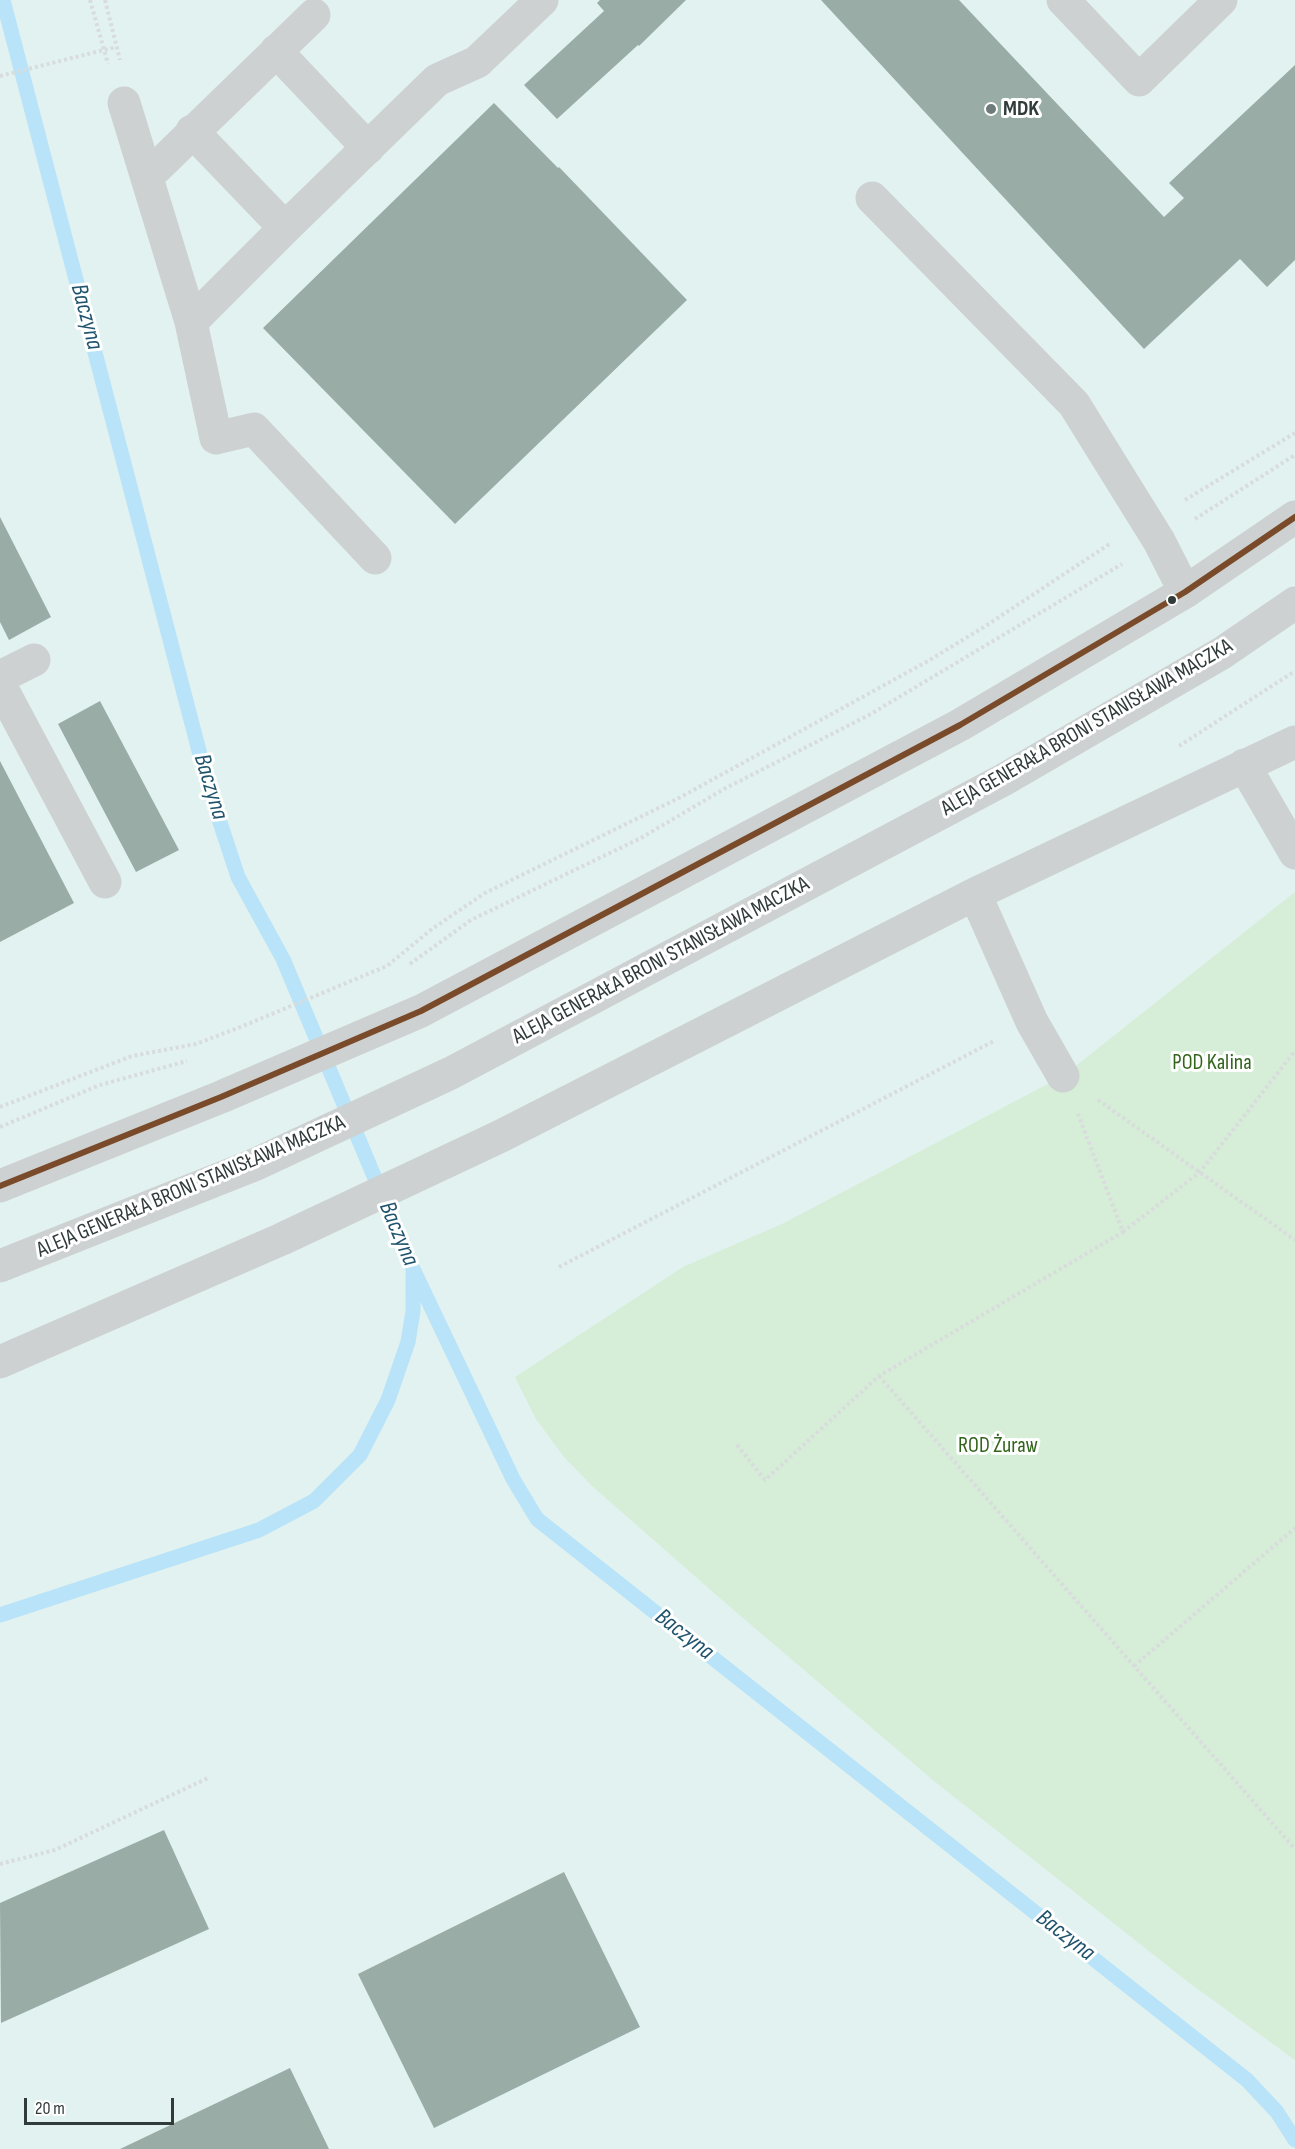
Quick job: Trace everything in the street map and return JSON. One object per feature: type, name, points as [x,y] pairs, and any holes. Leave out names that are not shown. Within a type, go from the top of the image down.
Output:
[{"type":"main road","points":[[191,322],[437,80],[477,62],[542,0]]},
{"type":"main road","points":[[1063,0],[1139,80],[1221,0]]},
{"type":"main road","points":[[148,176],[314,15]]},
{"type":"main road","points":[[276,51],[368,148]]},
{"type":"main road","points":[[124,103],[191,322],[216,438],[254,429],[375,558]]},
{"type":"main road","points":[[192,131],[285,228]]},
{"type":"main road","points":[[872,198],[1074,404],[1152,531],[1185,592]]},
{"type":"main road","points":[[0,1186],[221,1097],[421,1011],[960,725],[1185,592],[1295,517]]},
{"type":"main road","name":"ALEJA GENERAŁA BRONI STANISŁAWA MACZKA","points":[[0,1266],[254,1165],[451,1073],[1003,780],[1222,653],[1295,603]]},
{"type":"main road","points":[[0,677],[34,660]]},
{"type":"main road","points":[[0,685],[105,882]]},
{"type":"main road","points":[[0,1362],[282,1239],[501,1136],[975,894],[1295,742]]},
{"type":"main road","points":[[1244,765],[1295,853]]},
{"type":"main road","points":[[975,894],[1032,1022],[1063,1076]]},
{"type":"path","points":[[90,0],[114,88],[124,103]]},
{"type":"path","points":[[0,76],[116,47],[105,0]]},
{"type":"path","points":[[407,967],[471,920],[641,838],[724,789],[869,715],[1152,531],[1178,504],[1295,433]]},
{"type":"path","points":[[0,1107],[132,1056],[196,1044],[387,966],[432,929],[485,893],[679,798],[928,661],[1152,531],[1295,455]]},
{"type":"path","points":[[559,1267],[1032,1022]]},
{"type":"path","points":[[737,1445],[765,1480],[879,1376],[1123,1232],[1200,1172],[1295,1051]]},
{"type":"path","points":[[0,1127],[100,1085],[188,1061]]},
{"type":"path","points":[[1063,1076],[1295,1240]]},
{"type":"path","points":[[1063,1076],[1123,1232]]},
{"type":"path","points":[[879,1376],[1295,1849]]},
{"type":"path","points":[[1134,1666],[1295,1528]]},
{"type":"path","points":[[0,1864],[55,1850],[208,1778]]},
{"type":"green space","name":"ROD Żuraw","points":[[1295,892],[1295,2060],[1188,1982],[934,1781],[722,1600],[592,1486],[564,1457],[536,1419],[515,1377],[683,1267],[782,1224],[1063,1076]]},
{"type":"building","points":[[600,0],[686,0],[639,46],[557,119],[524,85],[604,11],[597,3]]},
{"type":"building","name":"MDK","points":[[821,0],[959,0],[1164,217],[1184,198],[1169,183],[1295,65],[1295,260],[1267,287],[1240,259],[1144,349]]},
{"type":"building","points":[[494,103],[687,300],[455,524],[263,328]]},
{"type":"building","points":[[0,517],[51,617],[9,640],[0,622]]},
{"type":"building","points":[[100,701],[179,850],[136,872],[58,724]]},
{"type":"building","points":[[0,761],[74,903],[0,942]]},
{"type":"building","points":[[164,1830],[209,1929],[1,2023],[0,1903]]},
{"type":"building","points":[[564,1872],[640,2027],[434,2128],[358,1974]]},
{"type":"building","points":[[290,2068],[329,2149],[120,2149]]},
{"type":"waterway","name":"Baczyna","points":[[3,0],[209,789],[238,877],[283,959],[413,1269],[513,1479],[537,1519],[1247,2080],[1277,2112],[1295,2140]]},
{"type":"waterway","points":[[0,1615],[259,1530],[314,1501],[360,1455],[388,1400],[408,1342],[413,1311],[413,1274]]},
{"type":"transit line","points":[[0,1186],[221,1097],[421,1011],[960,725],[1185,592],[1295,517]]},
{"type":"place","name":"MDK","points":[[991,109]]},
{"type":"park label","name":"POD Kalina","points":[[1212,1063]]}]
